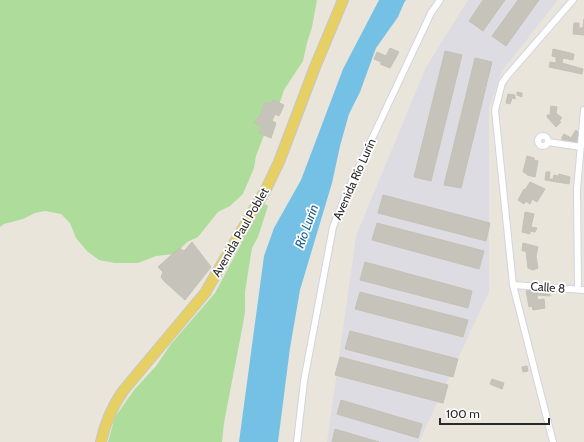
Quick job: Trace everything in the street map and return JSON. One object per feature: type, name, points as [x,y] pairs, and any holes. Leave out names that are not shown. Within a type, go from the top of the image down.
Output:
[{"type":"main road","name":"Avenida Paul Poblet","points":[[101,442],[112,408],[123,391],[205,293],[266,189],[279,162],[315,67],[343,0]]},
{"type":"street","name":"Avenida Río Lurín","points":[[297,442],[304,381],[333,227],[346,194],[430,13],[440,0]]},
{"type":"street","points":[[552,442],[513,284],[495,110],[502,83],[573,0]]},
{"type":"street","points":[[581,290],[577,189],[584,110]]},
{"type":"street","points":[[548,142],[581,147]]},
{"type":"street","name":"Calle 8","points":[[513,284],[581,290]]},
{"type":"shaded area","points":[[468,0],[558,0],[502,71],[489,108],[489,292],[419,442],[327,442],[356,236],[426,67]]},
{"type":"green space","points":[[0,0],[317,0],[303,61],[284,90],[276,114],[269,122],[256,156],[254,168],[243,194],[230,206],[218,212],[198,237],[187,242],[175,254],[156,256],[138,263],[115,263],[99,260],[87,251],[76,238],[70,223],[61,214],[45,211],[35,213],[23,219],[4,224],[0,227]]},
{"type":"green space","points":[[263,203],[268,206],[258,237],[252,248],[245,292],[245,312],[224,423],[222,442],[108,442],[115,417],[134,390],[156,366],[171,344],[215,293]]},
{"type":"water","name":"Río Lurín","points":[[379,0],[406,0],[398,17],[376,48],[360,92],[349,114],[332,183],[300,290],[290,348],[278,442],[239,442],[264,256],[274,228],[301,180],[343,69]]},
{"type":"building","points":[[483,0],[505,0],[483,31],[469,21]]},
{"type":"building","points":[[518,0],[539,0],[506,46],[492,36]]},
{"type":"building","points":[[584,19],[584,35],[573,34],[574,23],[579,23],[579,28],[583,28]]},
{"type":"building","points":[[390,48],[399,52],[390,68],[380,64],[383,63],[374,59],[377,52],[386,56]]},
{"type":"building","points":[[553,49],[574,54],[573,60],[563,58],[562,63],[583,69],[582,74],[549,67],[550,62],[556,63],[556,57],[552,56]]},
{"type":"building","points":[[445,51],[462,55],[431,181],[414,177]]},
{"type":"building","points":[[475,58],[492,62],[461,188],[444,185]]},
{"type":"building","points":[[517,92],[522,93],[522,97],[517,95]]},
{"type":"building","points":[[508,94],[515,95],[515,99],[512,98],[510,104],[506,103]]},
{"type":"building","points":[[273,100],[284,105],[279,116],[275,114],[272,121],[276,123],[271,138],[259,133],[262,126],[254,123],[256,119],[258,120],[265,102],[271,104]]},
{"type":"building","points":[[551,106],[557,107],[556,113],[562,118],[559,121],[561,122],[556,127],[547,117],[547,115],[550,115]]},
{"type":"building","points":[[576,130],[579,133],[578,144],[562,141],[564,134],[571,138]]},
{"type":"building","points":[[527,156],[538,161],[535,177],[527,175],[523,172]]},
{"type":"building","points":[[546,172],[550,172],[549,179],[553,179],[554,175],[558,176],[559,174],[570,177],[569,184],[545,180]]},
{"type":"building","points":[[530,182],[545,189],[537,202],[532,199],[530,204],[526,201],[524,204],[518,200]]},
{"type":"building","points":[[383,195],[490,223],[486,241],[378,213]]},
{"type":"building","points":[[525,212],[534,214],[531,227],[537,228],[535,232],[530,231],[530,234],[522,232]]},
{"type":"building","points":[[377,223],[484,251],[479,269],[372,240]]},
{"type":"building","points":[[192,242],[211,267],[185,300],[164,281],[161,277],[163,272],[158,267],[179,248],[184,251]]},
{"type":"building","points":[[523,243],[538,247],[536,256],[538,268],[533,270],[528,268],[526,251],[522,251]]},
{"type":"building","points":[[365,262],[472,291],[468,308],[360,280]]},
{"type":"building","points":[[531,290],[550,292],[550,296],[538,295],[537,297],[538,300],[544,299],[545,308],[533,310],[532,306],[529,307],[526,291]]},
{"type":"building","points":[[360,292],[468,320],[463,337],[355,309]]},
{"type":"building","points":[[350,331],[458,359],[453,377],[345,349]]},
{"type":"building","points":[[340,357],[448,385],[443,403],[335,375]]},
{"type":"building","points":[[527,366],[528,371],[523,372],[522,367]]},
{"type":"building","points":[[492,379],[504,383],[502,389],[490,384]]},
{"type":"building","points":[[341,400],[422,424],[418,438],[337,414]]},
{"type":"building","points":[[335,429],[379,442],[332,442]]}]
